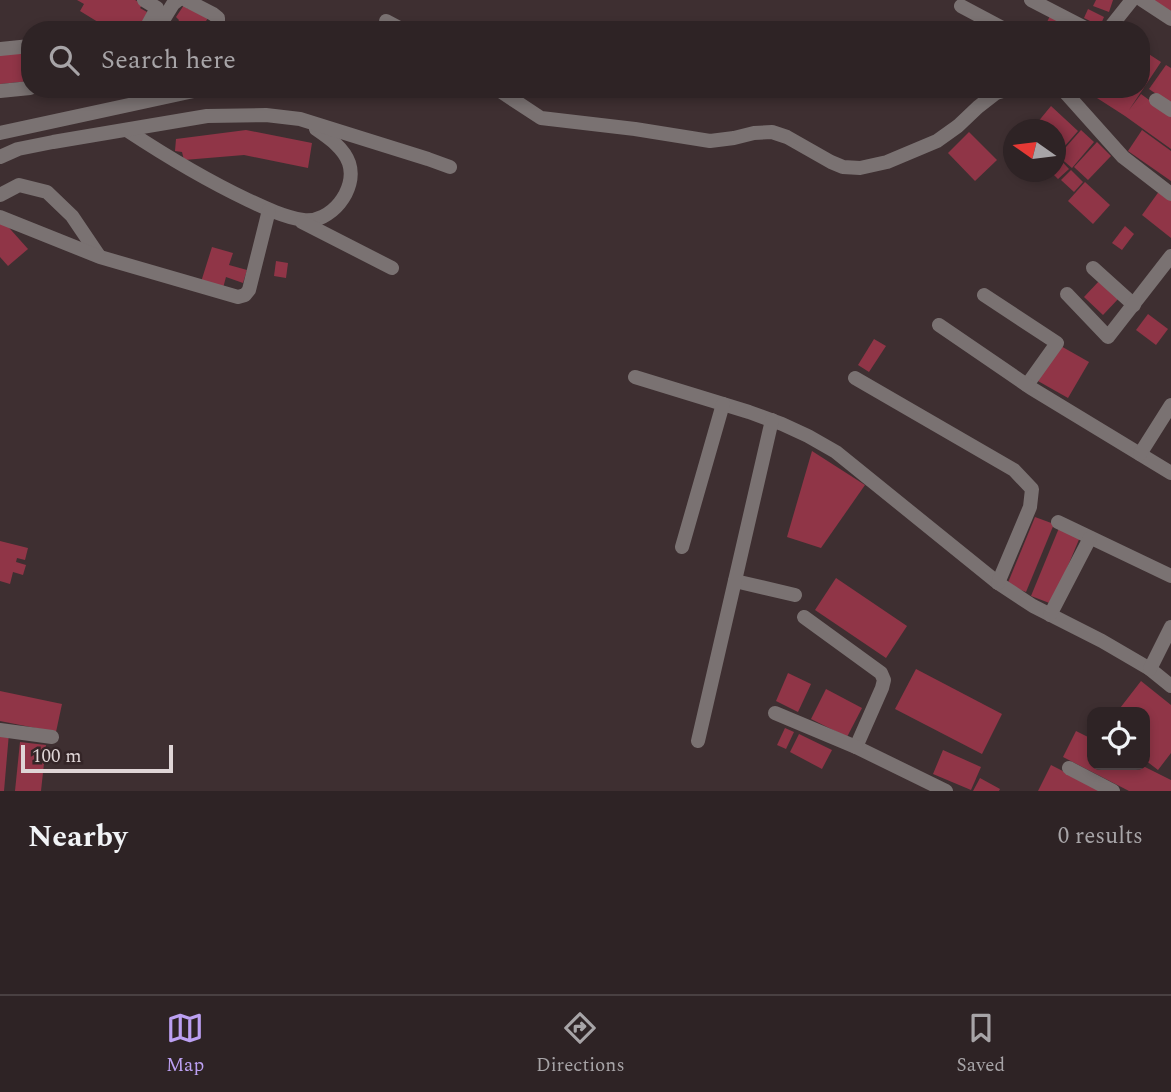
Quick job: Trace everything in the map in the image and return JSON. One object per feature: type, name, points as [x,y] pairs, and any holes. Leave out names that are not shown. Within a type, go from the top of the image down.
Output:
[{"type":"street","points":[[144,0],[157,8],[150,21]]},
{"type":"street","points":[[163,21],[178,0]]},
{"type":"street","points":[[186,0],[213,14],[218,21]]},
{"type":"street","points":[[1031,0],[1072,21]]},
{"type":"street","points":[[1115,21],[1132,0]]},
{"type":"street","points":[[1142,0],[1171,19]]},
{"type":"street","points":[[961,6],[989,21]]},
{"type":"street","points":[[0,49],[21,47]]},
{"type":"street","points":[[0,91],[21,89]]},
{"type":"street","points":[[0,133],[161,98]]},
{"type":"street","points":[[511,98],[541,118],[710,141],[772,132],[787,137],[843,167],[860,168],[887,162],[937,141],[990,98]]},
{"type":"street","points":[[1068,98],[1123,157],[1171,194]]},
{"type":"street","points":[[1156,100],[1171,110]]},
{"type":"street","points":[[0,157],[18,149],[53,142],[207,116],[266,115],[300,119],[450,167]]},
{"type":"street","points":[[128,131],[215,184],[269,210],[303,220],[315,220],[328,215],[339,204],[350,180],[350,164],[341,149],[327,136],[300,119]]},
{"type":"street","points":[[0,195],[19,185],[47,192],[72,216],[100,257]]},
{"type":"street","points":[[0,217],[100,257],[238,297],[245,295],[248,290],[269,210]]},
{"type":"street","points":[[295,218],[392,268]]},
{"type":"street","points":[[1067,295],[1108,337],[1171,256]]},
{"type":"street","points":[[1093,268],[1134,305]]},
{"type":"street","points":[[984,295],[1057,343],[1027,385]]},
{"type":"street","points":[[939,325],[1027,385],[1171,473]]},
{"type":"street","points":[[635,377],[772,420],[836,452],[998,583],[1033,606],[1102,640],[1150,669],[1171,686]]},
{"type":"street","points":[[855,378],[1014,470],[1031,489],[1030,507],[998,583]]},
{"type":"street","points":[[682,547],[723,404]]},
{"type":"street","points":[[1140,454],[1171,405]]},
{"type":"street","points":[[698,741],[772,420]]},
{"type":"street","points":[[1058,522],[1171,576]]},
{"type":"street","points":[[1050,615],[1090,538]]},
{"type":"street","points":[[735,581],[795,595]]},
{"type":"street","points":[[804,617],[881,673],[884,680],[856,747]]},
{"type":"street","points":[[1150,669],[1171,627]]},
{"type":"street","points":[[775,713],[856,747],[946,791]]},
{"type":"street","points":[[0,730],[52,737]]},
{"type":"street","points":[[1069,768],[1113,791]]},
{"type":"building","points":[[77,0],[135,0],[143,4],[140,8],[147,12],[144,21],[96,21],[80,11],[84,4]]},
{"type":"building","points":[[1096,0],[1113,0],[1109,12],[1093,6]]},
{"type":"building","points":[[1149,0],[1171,0],[1171,14]]},
{"type":"building","points":[[184,5],[208,18],[206,21],[178,21],[176,17]]},
{"type":"building","points":[[1088,9],[1104,17],[1102,21],[1084,18]]},
{"type":"building","points":[[21,52],[21,82],[0,84],[0,55]]},
{"type":"building","points":[[1150,55],[1161,62],[1150,78]]},
{"type":"building","points":[[1166,65],[1171,68],[1171,104],[1150,88]]},
{"type":"building","points":[[1097,98],[1137,98],[1129,110],[1138,98],[1146,98],[1171,116],[1171,149]]},
{"type":"building","points":[[1051,106],[1065,119],[1040,119]]},
{"type":"building","points":[[1066,120],[1078,131],[1066,145]]},
{"type":"building","points":[[246,130],[312,143],[308,168],[244,155],[184,160],[182,152],[175,151],[176,139]]},
{"type":"building","points":[[1081,130],[1094,142],[1072,168],[1066,163],[1066,147]]},
{"type":"building","points":[[1142,130],[1171,151],[1171,181],[1128,151]]},
{"type":"building","points":[[969,132],[997,160],[975,181],[948,153]]},
{"type":"building","points":[[1097,142],[1111,156],[1088,180],[1074,167]]},
{"type":"building","points":[[1071,170],[1083,182],[1074,192],[1063,182],[1066,182],[1066,175]]},
{"type":"building","points":[[1085,182],[1110,205],[1093,224],[1068,201]]},
{"type":"building","points":[[1160,190],[1171,199],[1171,238],[1142,215]]},
{"type":"building","points":[[3,221],[28,249],[8,266],[0,257],[0,224]]},
{"type":"building","points":[[1125,226],[1134,234],[1122,250],[1112,243]]},
{"type":"building","points":[[212,247],[233,253],[229,265],[247,270],[243,283],[226,277],[223,288],[201,282]]},
{"type":"building","points":[[276,261],[288,263],[286,278],[274,276]]},
{"type":"building","points":[[1100,280],[1119,298],[1103,315],[1084,297]]},
{"type":"building","points":[[1148,314],[1168,329],[1156,345],[1136,330]]},
{"type":"building","points":[[874,339],[886,346],[869,372],[858,365]]},
{"type":"building","points":[[1059,345],[1089,362],[1068,398],[1038,381]]},
{"type":"building","points":[[812,451],[865,485],[821,548],[787,537]]},
{"type":"building","points":[[1035,517],[1054,524],[1026,592],[1007,585]]},
{"type":"building","points":[[1059,528],[1080,537],[1052,604],[1031,596]]},
{"type":"building","points":[[0,541],[28,548],[25,560],[17,558],[16,562],[26,565],[23,575],[13,572],[10,584],[0,581]]},
{"type":"building","points":[[836,578],[907,626],[886,658],[815,610]]},
{"type":"building","points":[[916,669],[1002,714],[982,754],[895,709]]},
{"type":"building","points":[[788,673],[811,684],[798,712],[776,701]]},
{"type":"building","points":[[1141,681],[1171,705],[1171,753],[1158,770],[1150,764],[1150,707],[1121,707]]},
{"type":"building","points":[[826,689],[862,708],[847,737],[811,719]]},
{"type":"building","points":[[0,691],[62,704],[56,732],[0,721]]},
{"type":"building","points":[[785,728],[794,732],[786,749],[777,745]]},
{"type":"building","points":[[1076,731],[1087,736],[1087,769],[1063,757]]},
{"type":"building","points":[[0,732],[9,733],[4,791],[0,791]]},
{"type":"building","points":[[799,734],[832,750],[822,769],[790,752]]},
{"type":"building","points":[[20,742],[46,745],[41,791],[15,791]]},
{"type":"building","points":[[943,750],[981,767],[971,790],[933,774]]},
{"type":"building","points":[[1051,765],[1102,791],[1038,791]]},
{"type":"building","points":[[1088,770],[1150,770],[1171,780],[1171,791],[1129,791]]},
{"type":"building","points":[[980,778],[1000,789],[999,791],[973,791]]}]
